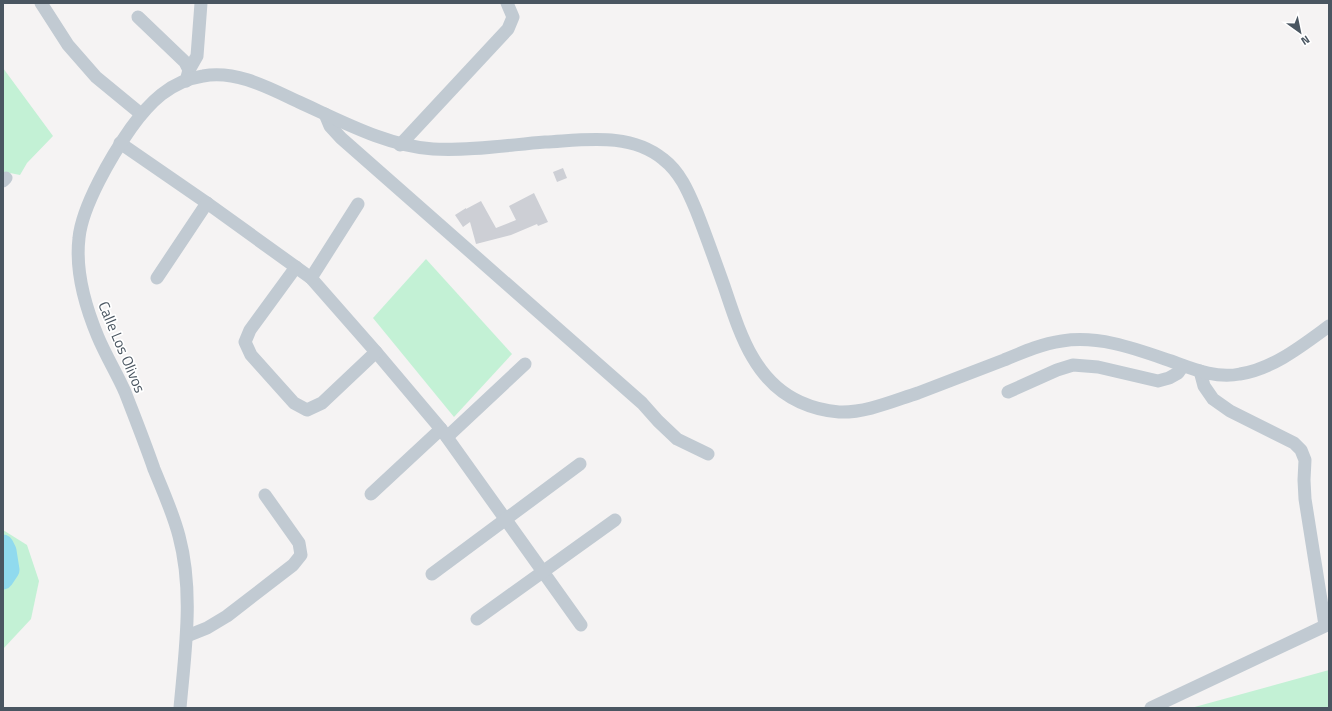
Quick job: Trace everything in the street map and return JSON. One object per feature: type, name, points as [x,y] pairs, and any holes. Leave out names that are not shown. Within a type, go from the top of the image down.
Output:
[{"type":"street","points":[[41,3],[68,45],[96,77],[141,114]]},
{"type":"street","points":[[188,75],[197,56],[201,3]]},
{"type":"street","points":[[400,145],[508,29],[513,16],[507,3]]},
{"type":"street","points":[[138,17],[179,54],[185,62],[188,75]]},
{"type":"street","name":"Calle Los Olivos","points":[[180,708],[187,636],[187,587],[180,538],[123,388],[97,336],[83,295],[79,268],[79,236],[91,199],[120,143],[153,100],[188,75],[214,75],[250,80],[325,114],[400,145],[433,149],[469,148],[595,139],[623,141],[645,148],[664,159],[679,175],[689,193],[709,244],[741,336],[751,356],[765,376],[780,390],[797,401],[816,408],[837,412],[858,410],[893,402],[956,379],[1042,344],[1068,340],[1090,340],[1114,344],[1200,371],[1219,375],[1238,375],[1259,369],[1279,359],[1329,326]]},
{"type":"street","points":[[325,114],[330,126],[341,138],[642,403],[677,439],[708,454]]},
{"type":"street","points":[[120,143],[207,203],[311,278],[444,433],[581,625]]},
{"type":"street","points":[[157,278],[207,203]]},
{"type":"street","points":[[311,278],[358,204]]},
{"type":"street","points":[[296,267],[250,330],[246,342],[251,355],[294,404],[307,410],[322,403],[376,352]]},
{"type":"street","points":[[371,494],[524,364]]},
{"type":"street","points":[[1008,392],[1057,370],[1073,365],[1098,367],[1158,381],[1169,378],[1178,373],[1183,366]]},
{"type":"street","points":[[1150,708],[1327,625],[1305,499],[1305,460],[1301,450],[1294,443],[1230,411],[1213,399],[1204,386],[1200,371]]},
{"type":"street","points":[[432,574],[580,464]]},
{"type":"street","points":[[187,636],[207,628],[227,616],[293,565],[301,555],[299,543],[265,495]]},
{"type":"street","points":[[477,619],[615,520]]},
{"type":"green space","points":[[3,68],[53,136],[27,163],[20,175],[5,172],[3,174]]},
{"type":"green space","points":[[426,259],[512,354],[454,417],[373,318]]},
{"type":"green space","points":[[3,530],[27,545],[39,581],[31,619],[3,649]]},
{"type":"green space","points":[[1329,670],[1329,708],[1191,708]]},
{"type":"building","points":[[563,168],[567,178],[557,182],[553,172]]},
{"type":"building","points":[[534,193],[548,222],[538,226],[537,224],[511,235],[476,244],[470,222],[463,227],[455,215],[481,201],[496,228],[516,220],[509,206]]},
{"type":"waterway","points":[[3,545],[6,551],[9,570],[3,579]]}]
